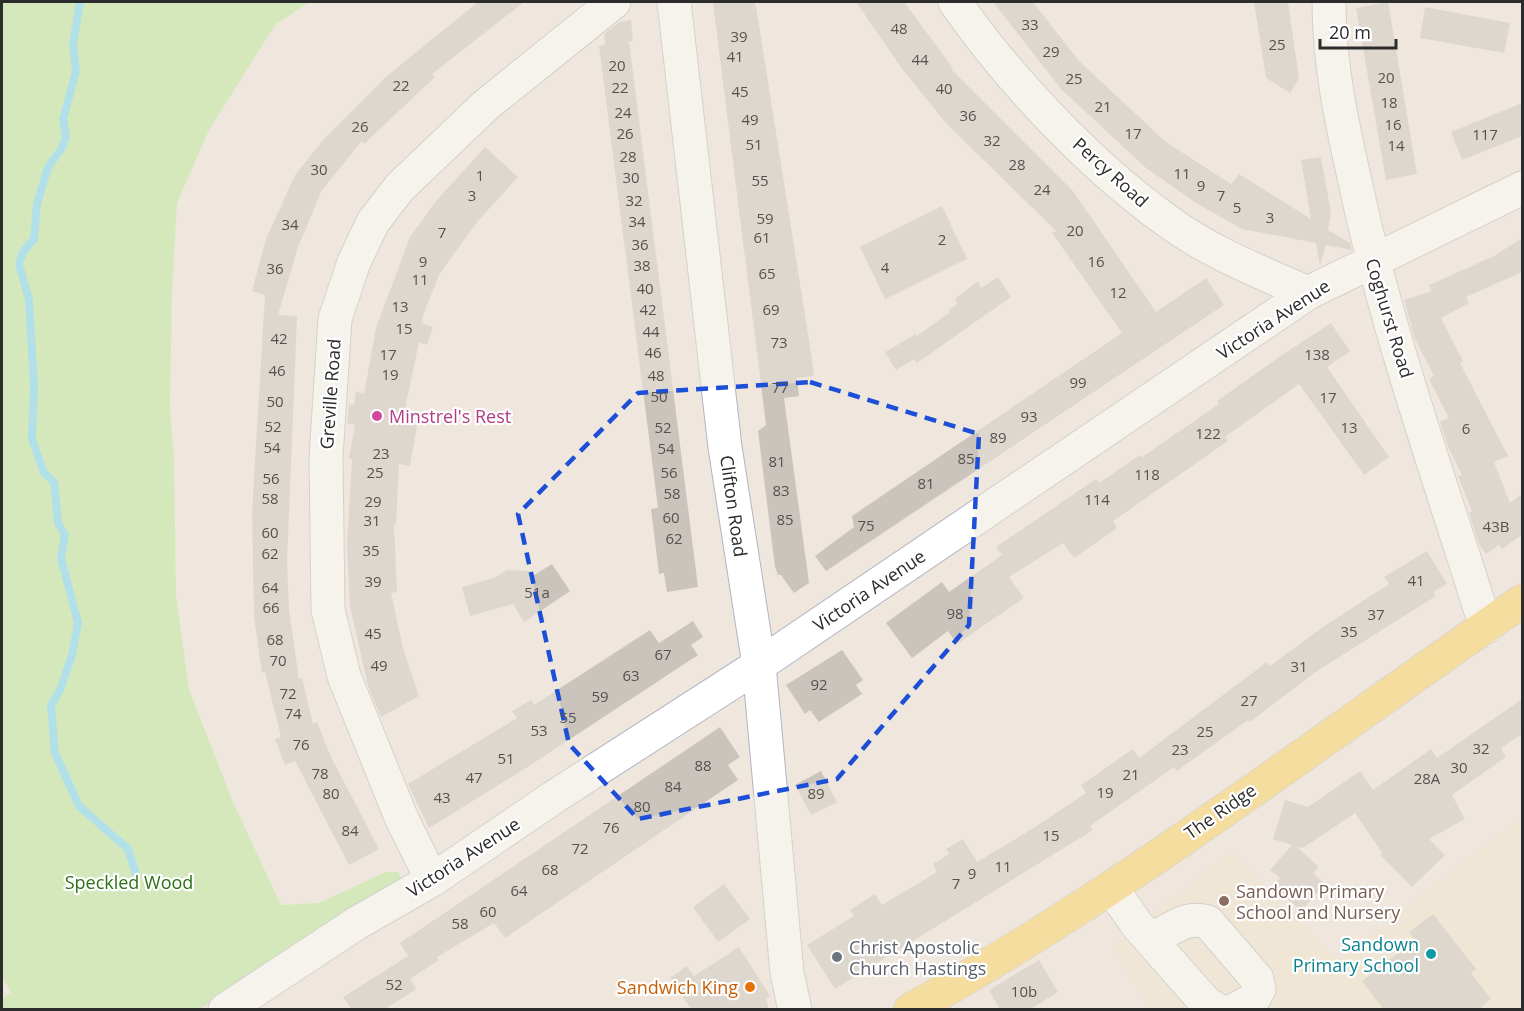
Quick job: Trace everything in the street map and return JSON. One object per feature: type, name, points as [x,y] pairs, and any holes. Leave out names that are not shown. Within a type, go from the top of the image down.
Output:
[{"type":"main road","name":"The Ridge","points":[[910,1010],[966,979],[1112,889],[1522,601]]},
{"type":"street","name":"Greville Road","points":[[432,880],[401,817],[347,686],[328,610],[326,457],[335,319],[354,262],[373,222],[400,187],[486,105],[614,2]]},
{"type":"street","name":"Clifton Road","points":[[674,2],[725,447],[759,665],[787,974],[795,1010]]},
{"type":"street","name":"Percy Road","points":[[955,2],[986,47],[1059,125],[1167,221],[1238,263],[1308,293]]},
{"type":"street","name":"Coghurst Road","points":[[1329,2],[1329,35],[1335,92],[1372,260],[1486,627]]},
{"type":"street","name":"Victoria Avenue","points":[[225,1010],[357,923],[432,880],[554,797],[759,665],[1308,293],[1522,188]]},
{"type":"street","points":[[1112,889],[1138,926],[1206,1003],[1217,1010]]},
{"type":"street","points":[[1149,938],[1159,936],[1185,920],[1208,922],[1257,979],[1259,989],[1253,1000],[1234,1010]]},
{"type":"highlighted area","points":[[810,382],[979,434],[969,625],[837,779],[638,819],[569,744],[518,514],[638,393]]},
{"type":"shaded area","name":"Sandown Primary School and Nursery","points":[[1522,817],[1522,1009],[1151,1009],[1112,947],[1231,852],[1338,961]]},
{"type":"green space","name":"Speckled Wood","points":[[2,2],[309,2],[275,25],[209,130],[177,203],[172,291],[170,408],[174,458],[176,595],[189,689],[232,800],[281,905],[319,903],[386,872],[398,872],[402,880],[200,1009],[2,1009],[2,999],[11,992],[2,977]]},
{"type":"building","points":[[478,2],[524,2],[432,74],[435,77],[364,144],[362,141],[322,190],[298,247],[278,315],[297,316],[287,563],[289,610],[299,679],[302,678],[313,724],[317,722],[331,757],[379,849],[349,865],[295,761],[285,765],[275,739],[281,737],[265,672],[262,673],[254,617],[252,512],[265,295],[252,291],[266,239],[295,175],[324,139],[387,76]]},
{"type":"building","points":[[713,2],[754,2],[756,6],[811,353],[814,376],[797,378],[799,396],[784,398],[809,583],[794,593],[781,575],[778,575],[775,567],[758,431],[766,425]]},
{"type":"building","points":[[856,2],[904,2],[953,68],[951,69],[1073,191],[1156,312],[1206,278],[1224,305],[826,571],[815,556],[854,527],[852,516],[1122,333],[1052,233],[1056,231],[946,123],[903,70]]},
{"type":"building","points":[[993,2],[1033,2],[1079,61],[1166,142],[1231,184],[1239,174],[1311,219],[1301,160],[1321,157],[1331,213],[1328,230],[1350,243],[1352,250],[1326,245],[1320,266],[1316,243],[1242,229],[1196,203],[1146,168],[1061,89]]},
{"type":"building","points":[[1254,2],[1288,2],[1299,78],[1290,93],[1266,78]]},
{"type":"building","points":[[1388,2],[1417,174],[1386,180],[1356,8]]},
{"type":"building","points":[[1425,7],[1510,23],[1504,53],[1420,38]]},
{"type":"building","points":[[631,20],[633,41],[629,41],[698,587],[667,592],[664,573],[659,574],[651,509],[658,508],[599,46],[605,44],[604,34],[619,22]]},
{"type":"building","points":[[1522,103],[1522,136],[1462,160],[1451,132]]},
{"type":"building","points":[[485,147],[518,177],[478,221],[440,273],[423,315],[422,323],[433,327],[427,345],[419,342],[405,409],[408,410],[405,423],[417,425],[410,466],[399,464],[396,525],[394,525],[397,592],[391,593],[403,648],[419,696],[381,717],[368,686],[350,606],[347,546],[352,459],[349,459],[355,425],[347,423],[349,404],[354,405],[356,391],[364,394],[376,328],[410,237],[437,200]]},
{"type":"building","points":[[942,206],[967,259],[885,299],[860,247]]},
{"type":"building","points":[[1522,238],[1522,272],[1466,297],[1469,303],[1441,318],[1463,361],[1460,363],[1508,456],[1494,462],[1510,503],[1522,494],[1522,535],[1502,549],[1499,545],[1486,554],[1479,544],[1469,513],[1472,511],[1458,476],[1462,475],[1449,449],[1440,422],[1449,418],[1429,379],[1434,376],[1415,339],[1404,300],[1432,291],[1429,285],[1494,256]]},
{"type":"building","points":[[998,277],[1011,297],[917,363],[914,359],[896,370],[885,352],[916,334],[917,336],[950,312],[949,310],[957,304],[955,299],[978,281],[981,288]]},
{"type":"building","points":[[1331,323],[1350,351],[1327,367],[1389,457],[1364,475],[1299,384],[1225,437],[1228,441],[1113,521],[1117,528],[1074,558],[1063,543],[1009,577],[1024,598],[957,644],[948,631],[912,658],[886,623],[942,582],[949,592],[1002,555],[996,547],[1096,479],[1099,483],[1140,455],[1142,457],[1219,404],[1217,401],[1279,357]]},
{"type":"building","points":[[1427,551],[1447,584],[1433,592],[1436,596],[1317,671],[1250,722],[1248,720],[1177,771],[1174,767],[1090,826],[1093,830],[835,989],[807,945],[854,916],[850,910],[875,894],[882,905],[937,872],[933,864],[949,854],[946,849],[963,839],[977,862],[1032,829],[1086,793],[1081,785],[1133,749],[1139,758],[1267,662],[1270,666],[1323,627],[1389,584],[1384,577]]},
{"type":"building","points":[[552,564],[570,591],[524,622],[513,604],[470,616],[462,587],[494,578],[507,570],[529,571],[533,576]]},
{"type":"building","points":[[693,621],[703,637],[691,645],[698,655],[523,770],[429,828],[408,784],[517,718],[512,711],[531,700],[534,705],[650,630],[659,643]]},
{"type":"building","points":[[842,650],[863,680],[856,685],[862,694],[819,722],[810,710],[805,714],[786,685]]},
{"type":"building","points":[[1522,699],[1522,734],[1501,748],[1506,757],[1452,795],[1465,819],[1429,839],[1445,855],[1412,887],[1380,855],[1383,854],[1355,813],[1303,848],[1296,846],[1319,867],[1313,873],[1325,884],[1301,911],[1273,886],[1280,878],[1270,870],[1292,845],[1273,839],[1285,800],[1308,807],[1360,771],[1373,790],[1431,749],[1437,758]]},
{"type":"building","points":[[720,727],[740,757],[728,765],[738,780],[505,938],[494,923],[437,957],[439,960],[410,979],[416,989],[384,1010],[352,1010],[343,997],[408,956],[400,943]]},
{"type":"building","points":[[821,771],[837,802],[811,815],[795,785]]},
{"type":"building","points":[[724,884],[750,919],[718,942],[693,907]]},
{"type":"building","name":"Sandown Primary School","points":[[1433,914],[1476,969],[1471,973],[1491,999],[1478,1010],[1384,1010],[1362,981],[1415,940],[1409,932]]},
{"type":"building","points":[[739,947],[770,996],[766,998],[769,1010],[692,1010],[670,978],[687,966],[694,976]]},
{"type":"building","points":[[1039,960],[1058,992],[1029,1010],[1000,1010],[989,990]]},
{"type":"waterway","points":[[80,2],[73,44],[76,71],[63,120],[66,136],[62,148],[48,167],[37,204],[34,239],[23,252],[19,264],[29,300],[34,385],[32,439],[44,473],[54,482],[58,523],[65,535],[61,558],[78,623],[72,655],[60,690],[51,705],[55,753],[79,806],[128,849],[136,874]]},
{"type":"place","name":"Minstrel's Rest","points":[[377,416]]},
{"type":"place","name":"Sandown Primary School and Nursery","points":[[1224,901]]},
{"type":"place","name":"Sandown Primary School","points":[[1431,954]]},
{"type":"place","name":"Christ Apostolic Church Hastings","points":[[837,957]]},
{"type":"place","name":"Sandwich King","points":[[750,987]]}]
